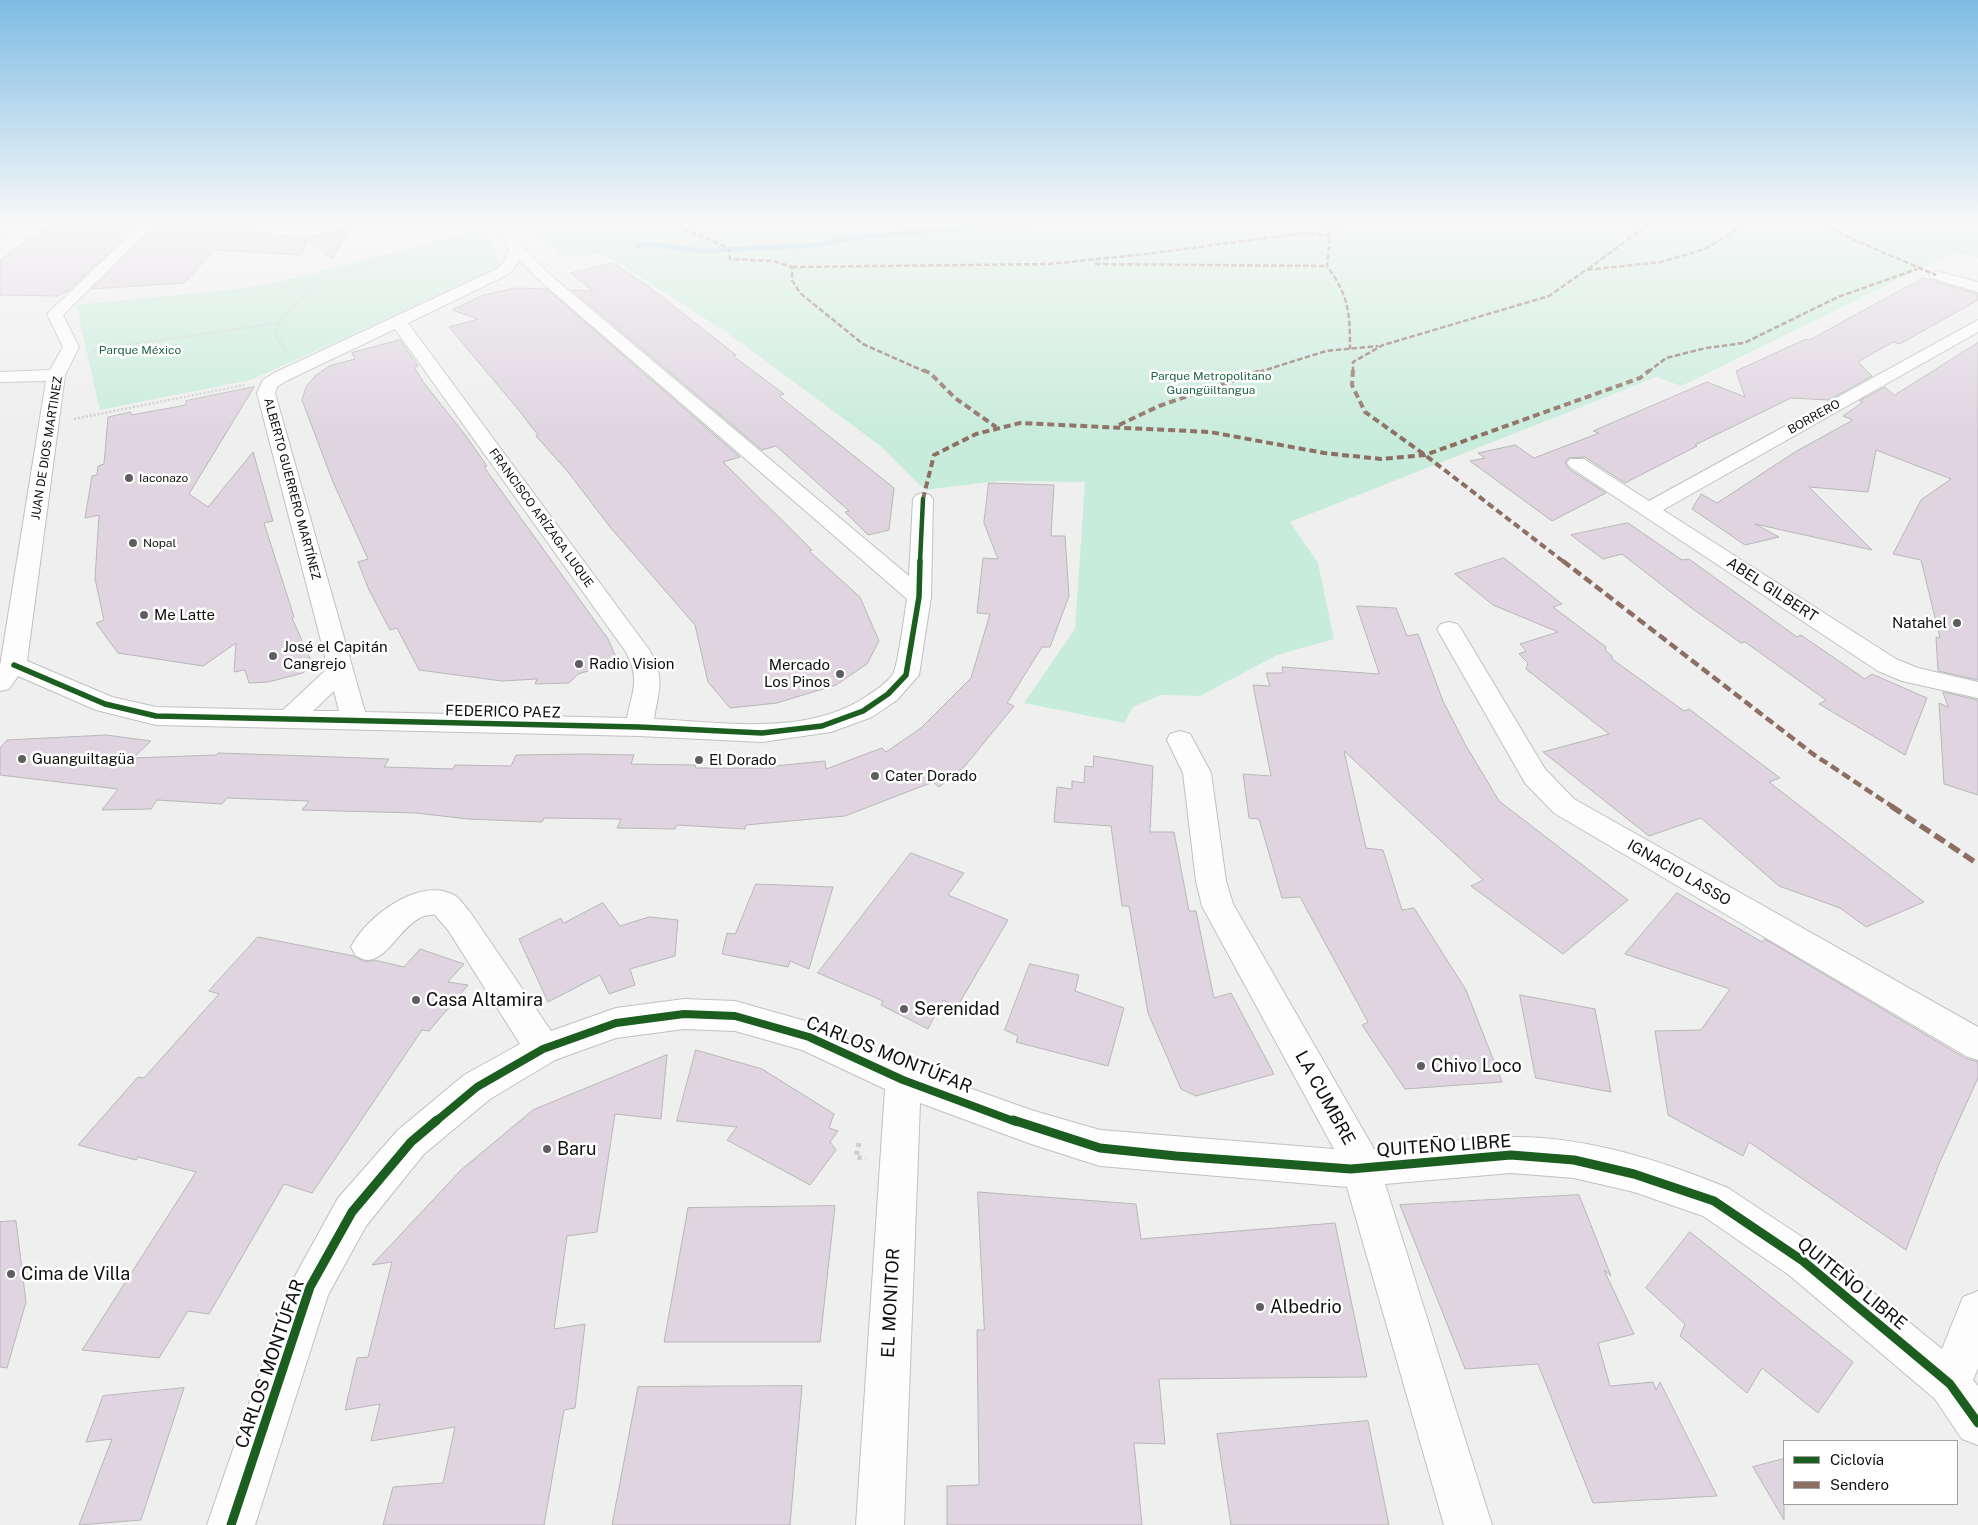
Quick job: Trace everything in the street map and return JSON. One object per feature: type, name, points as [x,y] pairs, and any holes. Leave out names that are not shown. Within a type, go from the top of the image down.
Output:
[{"type":"street","name":"JUAN DE DIOS MARTINEZ","points":[[7,674],[56,375],[71,347],[54,314],[75,294]]},
{"type":"street","name":"ALBERTO GUERRERO MARTÍNEZ","points":[[355,722],[266,393],[269,384],[280,377],[456,294]]},
{"type":"street","points":[[564,294],[919,597]]},
{"type":"street","name":"FRANCISCO ARÍZAGA LUQUE","points":[[398,321],[638,651],[648,670],[639,728]]},
{"type":"street","name":"BORRERO","points":[[1649,509],[1978,325]]},
{"type":"street","points":[[0,377],[56,375]]},
{"type":"street","name":"ABEL GILBERT","points":[[1577,463],[1887,665],[1911,674],[1978,690]]},
{"type":"street","name":"FEDERICO PAEZ","points":[[7,674],[105,704],[156,716],[639,728],[762,733],[822,726],[863,711],[888,694],[906,675],[919,597],[923,499]]},
{"type":"street","name":"IGNACIO LASSO","points":[[1448,629],[1535,776],[1564,806],[1978,1045]]},
{"type":"street","points":[[288,720],[342,669]]},
{"type":"street","name":"LA CUMBRE","points":[[1180,740],[1197,773],[1211,881],[1218,906],[1363,1166],[1364,1179],[1468,1525]]},
{"type":"street","points":[[366,947],[400,914],[425,902],[444,904],[459,922],[543,1049]]},
{"type":"street","name":"CARLOS MONTÚFAR","points":[[231,1525],[310,1287],[352,1212],[411,1142],[477,1087],[543,1049],[616,1023],[684,1014],[735,1016],[809,1036],[903,1080],[1031,1127],[1100,1148],[1331,1168],[1350,1169],[1363,1166]]},
{"type":"street","name":"EL MONITOR","points":[[880,1525],[903,1080]]},
{"type":"street","name":"QUITEÑO LIBRE","points":[[1363,1166],[1511,1155],[1574,1160],[1634,1174],[1714,1201],[1803,1262],[1950,1384],[1978,1423]]},
{"type":"street","points":[[1950,1384],[1978,1312]]},
{"type":"path","points":[[289,355],[275,335],[279,323],[304,294]]},
{"type":"path","points":[[85,352],[279,323]]},
{"type":"path","points":[[68,420],[251,383]]},
{"type":"path","points":[[859,1143],[856,1157],[867,1159]]},
{"type":"green space","name":"Parque México","points":[[185,294],[442,294],[251,380],[100,410],[76,305]]},
{"type":"green space","name":"Parque Metropolitano Guangüiltangua","points":[[667,294],[1869,294],[1681,386],[1657,377],[1290,522],[1318,563],[1334,639],[1277,655],[1200,696],[1161,695],[1133,707],[1124,723],[1024,703],[1075,629],[1085,482],[997,481],[925,490],[882,447],[725,331]]},
{"type":"building","points":[[0,294],[61,294],[58,296]]},
{"type":"building","points":[[489,294],[553,294],[740,457],[723,462],[812,550],[809,551],[860,597],[879,641],[867,664],[836,685],[777,703],[730,708],[708,682],[695,625],[610,527],[568,472],[536,436],[538,435],[517,408],[449,327],[478,319],[452,310]]},
{"type":"building","points":[[577,294],[658,294],[736,355],[733,356],[784,394],[779,396],[894,488],[889,530],[868,535],[845,512],[849,511],[776,446],[762,450]]},
{"type":"building","points":[[1893,294],[1978,294],[1978,300],[1900,344],[1893,342],[1858,362],[1872,376],[1829,400],[1791,398],[1695,445],[1697,446],[1625,483],[1585,457],[1568,458],[1565,463],[1569,469],[1606,493],[1552,521],[1470,461],[1485,458],[1478,453],[1515,445],[1534,458],[1599,433],[1593,431],[1707,382],[1745,397],[1736,371],[1806,339],[1809,340]]},
{"type":"building","points":[[400,340],[418,366],[414,367],[424,383],[466,436],[487,466],[484,467],[608,639],[618,662],[578,674],[569,683],[535,684],[537,679],[502,681],[419,670],[397,628],[390,630],[369,590],[358,562],[368,559],[333,482],[302,400],[306,387],[315,376],[329,366],[355,359],[352,353]]},
{"type":"building","points":[[1978,343],[1978,680],[1938,671],[1936,637],[1940,638],[1921,560],[1893,554],[1921,500],[1951,479],[1876,450],[1868,492],[1809,487],[1872,550],[1755,524],[1779,537],[1745,545],[1692,509],[1701,494],[1717,503],[1795,452],[1853,420],[1843,416],[1863,402],[1859,401],[1885,387],[1894,395]]},
{"type":"building","points":[[254,387],[189,494],[208,507],[253,452],[273,521],[264,523],[294,617],[292,618],[312,663],[303,673],[268,682],[249,683],[245,670],[234,672],[236,643],[203,666],[118,653],[96,623],[104,620],[95,579],[99,515],[85,518],[92,476],[97,475],[98,466],[104,464],[108,417],[131,412],[131,415],[186,405],[186,401]]},
{"type":"building","points":[[989,483],[1054,485],[1051,536],[1065,536],[1069,596],[1050,647],[1042,647],[1007,703],[1014,706],[965,766],[939,787],[933,782],[845,816],[746,825],[745,829],[677,825],[675,829],[617,828],[621,819],[544,818],[542,822],[468,819],[416,813],[302,810],[309,801],[227,798],[222,804],[157,800],[151,809],[102,810],[118,789],[0,775],[0,748],[7,740],[106,735],[151,741],[133,758],[216,755],[218,753],[309,756],[389,759],[384,767],[453,769],[455,765],[511,766],[516,755],[584,754],[634,755],[631,764],[696,765],[695,768],[773,768],[774,766],[825,761],[826,769],[882,748],[886,752],[921,728],[971,678],[990,614],[977,613],[983,558],[998,559],[984,523]]},
{"type":"building","points":[[1628,523],[1682,560],[1689,559],[1797,637],[1801,635],[1865,679],[1872,674],[1927,698],[1905,755],[1819,704],[1826,700],[1745,642],[1741,643],[1690,607],[1622,554],[1603,559],[1571,535]]},
{"type":"building","points":[[1504,558],[1562,604],[1553,607],[1606,647],[1605,650],[1612,656],[1612,659],[1684,711],[1689,709],[1780,778],[1769,782],[1924,902],[1866,927],[1840,908],[1779,886],[1701,818],[1649,836],[1543,752],[1609,734],[1526,669],[1528,663],[1519,654],[1526,651],[1520,644],[1558,632],[1493,605],[1455,574]]},
{"type":"building","points":[[1357,606],[1396,608],[1407,636],[1418,634],[1443,701],[1465,744],[1499,801],[1628,900],[1563,954],[1471,886],[1483,880],[1344,751],[1366,848],[1383,850],[1402,910],[1414,908],[1466,990],[1502,1082],[1405,1089],[1362,1025],[1368,1022],[1300,897],[1282,898],[1259,819],[1249,818],[1243,774],[1271,776],[1253,685],[1270,686],[1266,673],[1283,673],[1282,667],[1379,674]]},
{"type":"building","points":[[1943,692],[1978,700],[1978,795],[1944,784],[1939,703],[1948,707]]},
{"type":"building","points":[[1094,756],[1153,766],[1150,832],[1174,832],[1189,911],[1196,911],[1214,998],[1231,993],[1274,1074],[1196,1096],[1181,1089],[1148,1013],[1129,906],[1122,906],[1111,826],[1054,822],[1057,787],[1072,789],[1072,781],[1084,783],[1085,766],[1093,767]]},
{"type":"building","points":[[911,853],[964,873],[948,895],[1008,920],[957,1007],[943,1000],[928,1029],[881,1005],[883,1001],[818,973]]},
{"type":"building","points":[[756,884],[833,887],[809,969],[790,961],[788,967],[722,954],[727,933],[735,934]]},
{"type":"building","points":[[1677,893],[1762,942],[1765,939],[1965,1058],[1978,1062],[1978,1078],[1939,1164],[1906,1250],[1749,1142],[1743,1156],[1668,1115],[1655,1031],[1701,1030],[1730,989],[1625,954]]},
{"type":"building","points":[[603,903],[620,926],[649,917],[678,920],[675,956],[630,969],[635,985],[609,994],[600,975],[548,1002],[519,939],[561,918],[563,923]]},
{"type":"building","points":[[258,937],[354,956],[365,962],[374,960],[404,967],[420,949],[464,964],[448,982],[468,985],[429,1031],[422,1030],[312,1193],[284,1184],[209,1314],[188,1311],[159,1358],[82,1350],[196,1172],[138,1157],[136,1160],[78,1145],[138,1077],[144,1078],[219,994],[209,991]]},
{"type":"building","points":[[1030,964],[1079,975],[1075,991],[1124,1008],[1108,1066],[1016,1042],[1018,1036],[1005,1030]]},
{"type":"building","points":[[1520,995],[1595,1009],[1611,1092],[1536,1078]]},
{"type":"building","points":[[696,1050],[762,1069],[834,1114],[829,1128],[838,1131],[830,1142],[836,1150],[810,1185],[727,1140],[737,1127],[677,1121]]},
{"type":"building","points":[[667,1055],[661,1119],[615,1114],[597,1232],[567,1236],[554,1329],[585,1324],[575,1408],[564,1410],[544,1525],[383,1525],[393,1487],[443,1483],[455,1427],[371,1441],[380,1404],[345,1410],[357,1358],[368,1357],[392,1262],[372,1265],[461,1170],[533,1110]]},
{"type":"building","points":[[978,1192],[1136,1204],[1141,1239],[1335,1223],[1367,1377],[1159,1379],[1165,1444],[1134,1443],[1142,1525],[947,1525],[947,1486],[979,1485],[977,1330],[984,1330]]},
{"type":"building","points":[[1579,1195],[1611,1276],[1604,1270],[1634,1334],[1598,1343],[1610,1386],[1653,1382],[1656,1390],[1660,1382],[1717,1496],[1593,1503],[1538,1364],[1465,1369],[1400,1205]]},
{"type":"building","points":[[835,1206],[820,1342],[664,1342],[688,1208]]},
{"type":"building","name":"Cima de Villa","points":[[16,1221],[26,1302],[7,1368],[0,1367],[0,1222]]},
{"type":"building","points":[[1690,1232],[1853,1362],[1818,1413],[1762,1368],[1747,1393],[1680,1336],[1685,1324],[1646,1288]]},
{"type":"building","points":[[802,1386],[790,1525],[612,1525],[638,1387]]},
{"type":"building","points":[[184,1388],[141,1520],[79,1525],[112,1439],[86,1442],[103,1396]]},
{"type":"building","points":[[1368,1421],[1389,1525],[1231,1525],[1217,1434]]},
{"type":"building","points":[[1783,1459],[1784,1520],[1753,1467]]},
{"type":"marked path","points":[[801,294],[863,344],[905,364],[930,373],[955,398],[996,427]]},
{"type":"marked path","points":[[1345,294],[1349,314],[1350,349]]},
{"type":"marked path","points":[[1552,294],[1383,345],[1353,362],[1352,385],[1365,412],[1425,455],[1813,754],[1978,864]]},
{"type":"marked path","points":[[923,499],[934,455],[976,434],[1020,423],[1210,432],[1324,453],[1381,459],[1425,455],[1640,378],[1666,358],[1706,348],[1744,343],[1846,294]]},
{"type":"marked path","points":[[1119,425],[1159,406],[1276,366],[1326,351],[1378,346]]},
{"type":"cycle path","points":[[14,665],[105,704],[156,716],[639,727],[762,733],[822,726],[863,711],[888,694],[906,675],[919,597],[923,499]]},
{"type":"cycle path","points":[[231,1525],[310,1287],[352,1212],[411,1142],[477,1087],[543,1049],[616,1023],[684,1014],[735,1016],[809,1037],[903,1080],[1031,1127],[1100,1148],[1176,1156],[1351,1169],[1511,1155],[1574,1160],[1634,1174],[1714,1201],[1803,1261],[1950,1384],[1978,1423]]},
{"type":"place","name":"Iaconazo","points":[[129,478]]},
{"type":"place","name":"Nopal","points":[[133,543]]},
{"type":"place","name":"Me Latte","points":[[144,615]]},
{"type":"place","name":"Natahel","points":[[1957,623]]},
{"type":"place","name":"José el Capitán Cangrejo","points":[[273,656]]},
{"type":"place","name":"Radio Vision","points":[[579,664]]},
{"type":"place","name":"Mercado Los Pinos","points":[[840,674]]},
{"type":"place","name":"Guanguiltagüa","points":[[22,759]]},
{"type":"place","name":"El Dorado","points":[[699,760]]},
{"type":"place","name":"Cater Dorado","points":[[875,776]]},
{"type":"place","name":"Casa Altamira","points":[[416,1000]]},
{"type":"place","name":"Serenidad","points":[[904,1009]]},
{"type":"place","name":"Chivo Loco","points":[[1421,1066]]},
{"type":"place","name":"Baru","points":[[547,1149]]},
{"type":"place","name":"Cima de Villa","points":[[11,1274]]},
{"type":"place","name":"Albedrio","points":[[1260,1307]]}]
